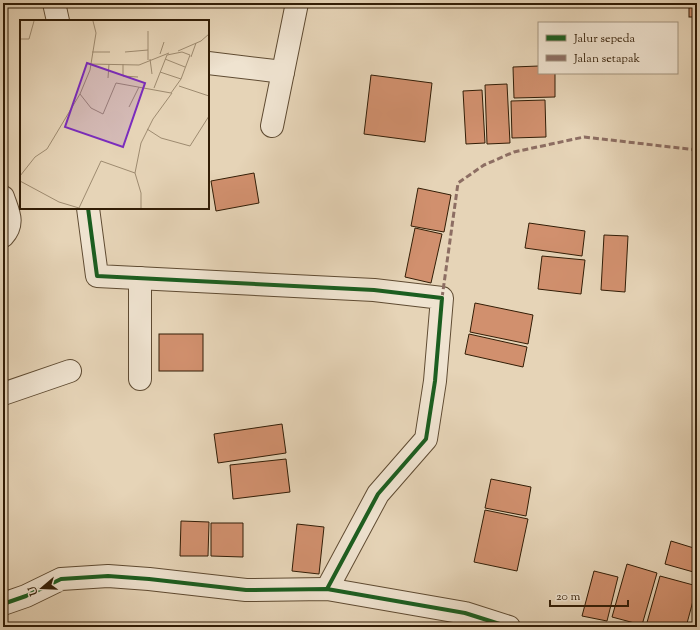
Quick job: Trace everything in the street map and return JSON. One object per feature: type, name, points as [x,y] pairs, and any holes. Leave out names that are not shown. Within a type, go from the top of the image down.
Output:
[{"type":"street","points":[[54,3],[58,20]]},
{"type":"street","points":[[272,126],[297,3]]},
{"type":"street","points":[[209,63],[283,72]]},
{"type":"street","points":[[3,197],[7,228]]},
{"type":"street","points":[[88,209],[97,276],[374,290],[442,298],[435,381],[426,439],[378,494],[327,589]]},
{"type":"street","points":[[140,278],[140,379]]},
{"type":"street","points":[[3,394],[70,371]]},
{"type":"street","points":[[4,599],[26,596],[61,579],[108,576],[246,590],[327,589],[465,613],[509,627]]},
{"type":"building","points":[[689,3],[697,3],[697,17],[689,17]]},
{"type":"building","points":[[538,66],[538,74],[555,74],[555,97],[514,98],[513,67]]},
{"type":"building","points":[[371,75],[432,83],[425,142],[364,134]]},
{"type":"building","points":[[507,84],[510,143],[487,144],[485,85]]},
{"type":"building","points":[[482,90],[485,143],[466,144],[463,91]]},
{"type":"building","points":[[545,100],[546,137],[512,138],[511,101]]},
{"type":"building","points":[[254,173],[259,203],[216,211],[211,181]]},
{"type":"building","points":[[418,188],[451,195],[444,232],[411,226]]},
{"type":"building","points":[[529,223],[585,231],[582,256],[525,248]]},
{"type":"building","points":[[415,228],[442,234],[431,283],[405,277]]},
{"type":"building","points":[[604,235],[628,236],[625,292],[601,290]]},
{"type":"building","points":[[542,256],[585,260],[581,294],[538,289]]},
{"type":"building","points":[[475,303],[533,315],[528,344],[470,332]]},
{"type":"building","points":[[159,334],[203,334],[203,371],[159,371]]},
{"type":"building","points":[[469,334],[527,347],[523,367],[465,354]]},
{"type":"building","points":[[282,424],[286,453],[218,463],[214,434]]},
{"type":"building","points":[[286,459],[290,492],[233,499],[230,465]]},
{"type":"building","points":[[491,479],[531,487],[526,516],[485,508]]},
{"type":"building","points":[[485,510],[528,519],[517,571],[474,562]]},
{"type":"building","points":[[181,521],[209,522],[208,556],[180,556]]},
{"type":"building","points":[[211,523],[243,523],[243,557],[211,556]]},
{"type":"building","points":[[297,524],[324,527],[319,574],[292,571]]},
{"type":"building","points":[[671,541],[697,549],[697,573],[665,564]]},
{"type":"building","points":[[627,564],[657,573],[642,625],[612,617]]},
{"type":"building","points":[[594,571],[618,577],[607,621],[582,616]]},
{"type":"building","points":[[660,576],[697,586],[686,627],[646,626]]},
{"type":"marked path","points":[[442,298],[458,183],[484,165],[514,152],[584,137],[697,150]]},
{"type":"cycle path","points":[[88,209],[97,276],[374,290],[442,298],[435,381],[426,439],[378,494],[327,589]]},
{"type":"cycle path","points":[[3,604],[26,596],[61,579],[108,576],[246,590],[327,589],[465,613],[509,627]]}]
